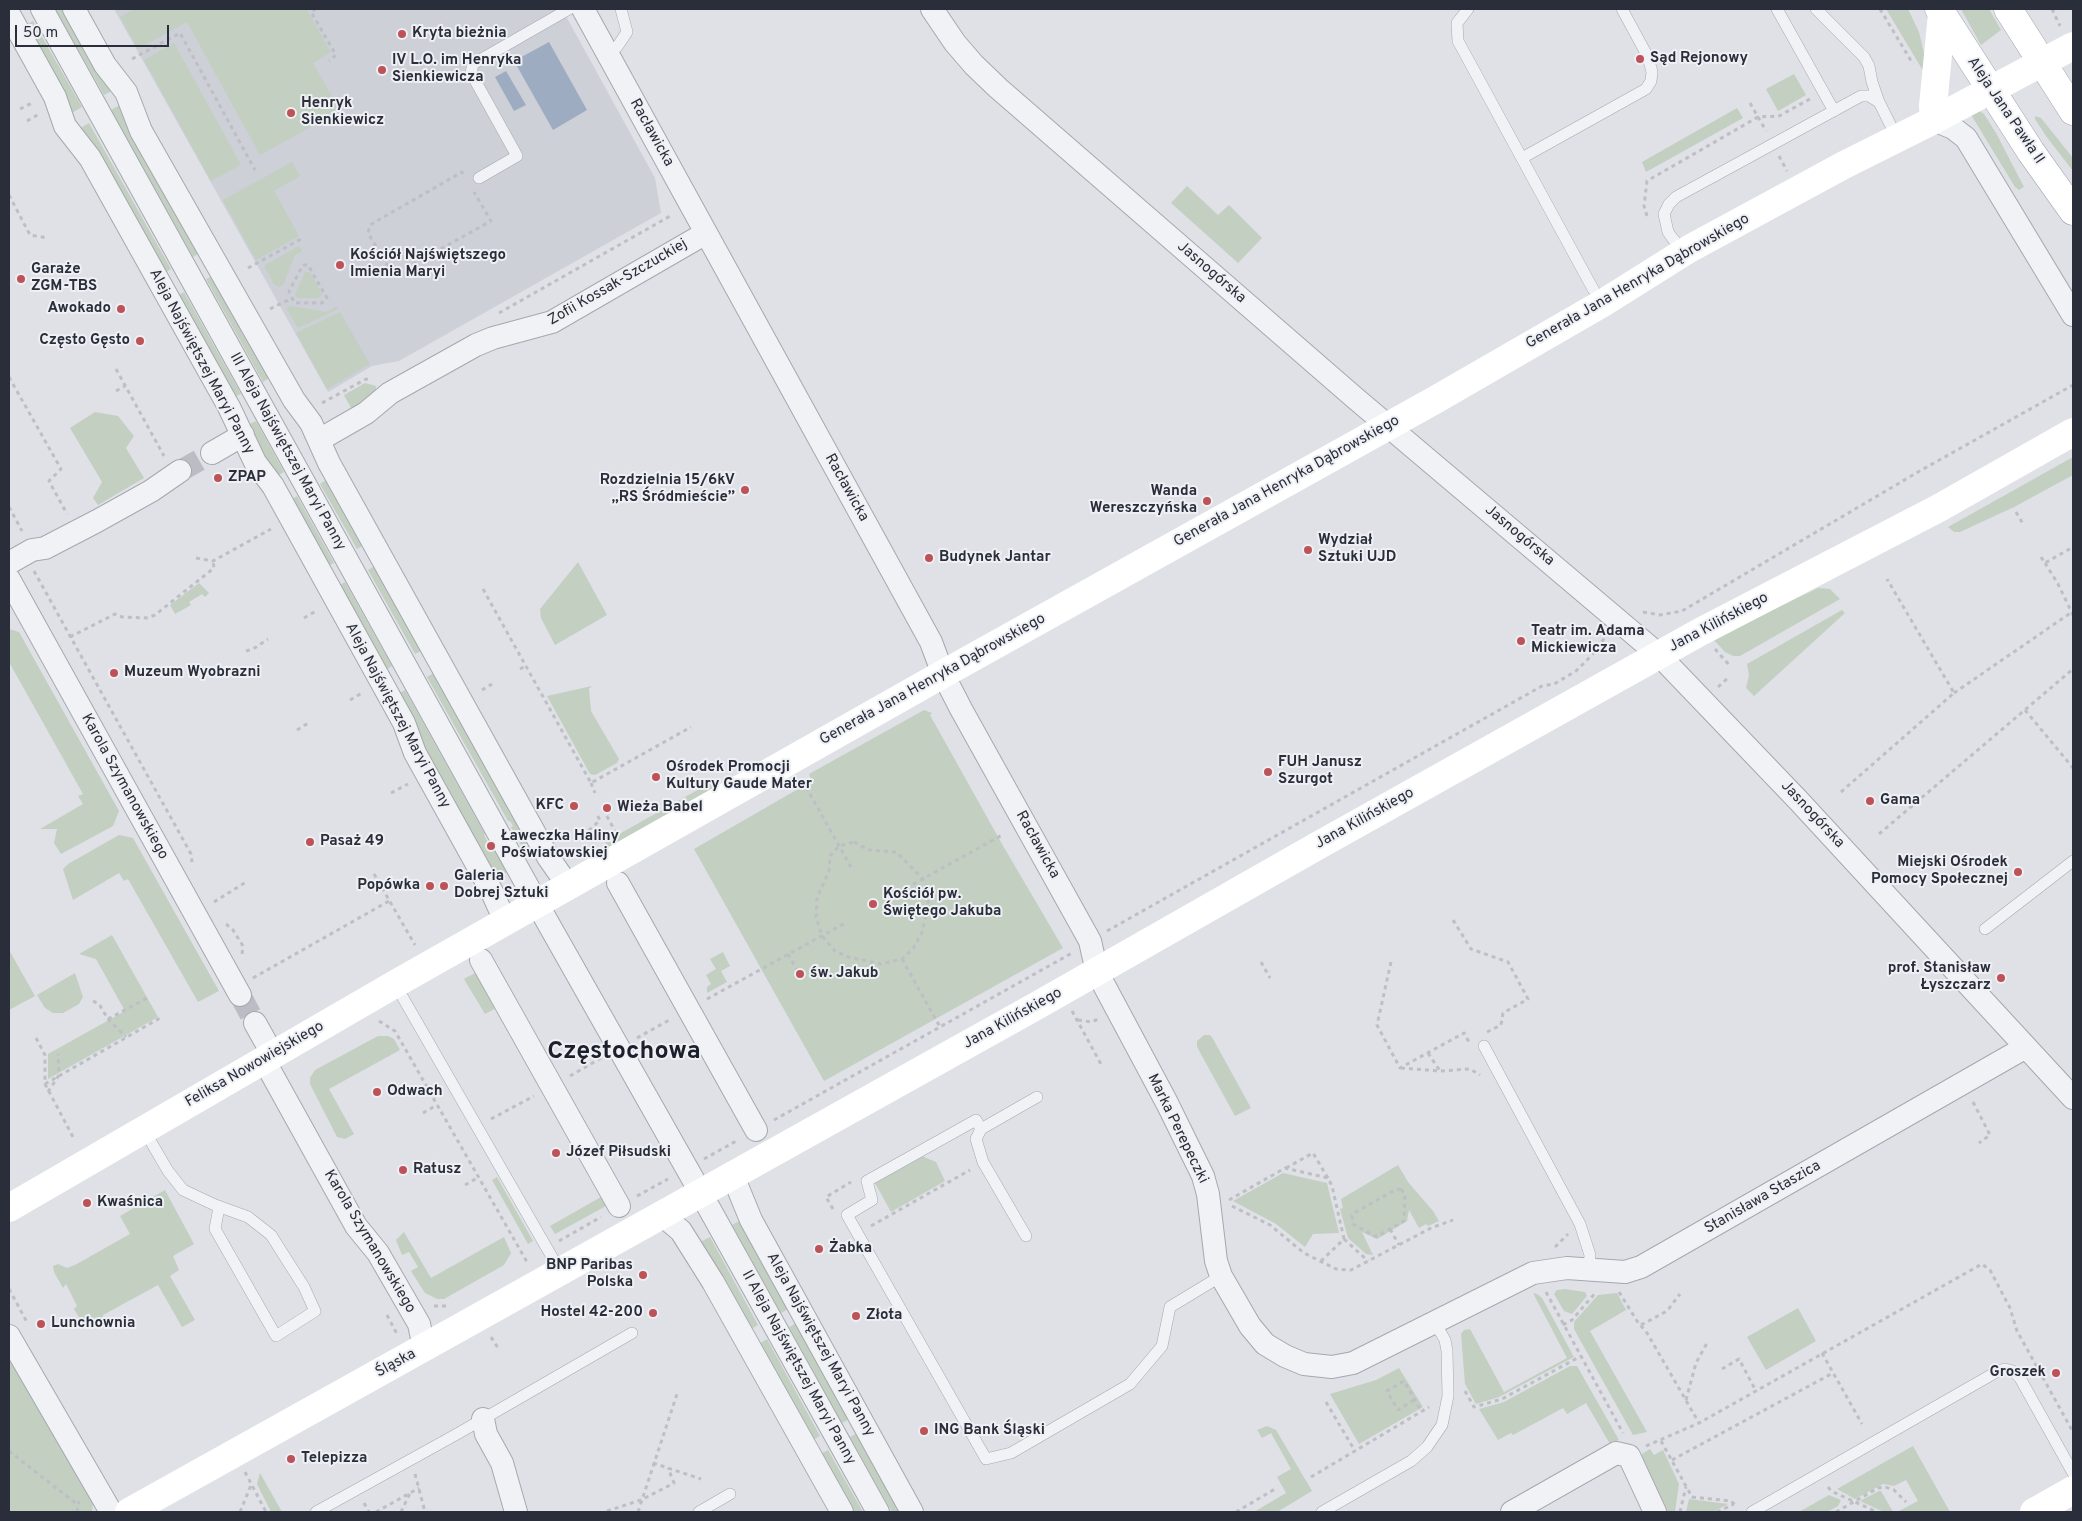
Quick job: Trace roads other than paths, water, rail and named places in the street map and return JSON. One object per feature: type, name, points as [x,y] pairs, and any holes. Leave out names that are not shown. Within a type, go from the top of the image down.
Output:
[{"type":"street","name":"III Aleja Najświętszej Maryi Panny","points":[[42,9],[535,899]]},
{"type":"street","points":[[74,9],[105,65],[126,92],[141,131],[294,400],[311,423],[329,463],[548,857],[569,887]]},
{"type":"street","name":"Racławicka","points":[[583,9],[931,642],[943,674],[1090,941],[1097,972]]},
{"type":"street","name":"Jasnogórska","points":[[932,9],[955,43],[998,88],[1314,363],[1659,655],[1798,800],[2073,1098]]},
{"type":"street","points":[[2008,9],[2073,111]]},
{"type":"street","points":[[1940,11],[1933,98],[1934,120],[1953,128],[1966,138],[2073,316]]},
{"type":"street","name":"Aleja Jana Pawła II","points":[[1940,11],[1990,90],[2073,211]]},
{"type":"street","name":"Aleja Najświętszej Maryi Panny","points":[[9,14],[55,97],[65,126],[90,158],[229,407],[255,462],[273,486],[404,723],[415,752],[491,890],[501,912],[502,924]]},
{"type":"street","name":"Generała Jana Henryka Dąbrowskiego","points":[[502,924],[535,899],[569,887],[943,674],[1389,426],[1603,303],[1689,250],[1844,165],[2042,63],[2069,40]]},
{"type":"street","name":"Zofii Kossak-Szczuckiej","points":[[319,440],[366,413],[390,393],[476,345],[493,338],[552,322],[706,233]]},
{"type":"street","points":[[229,407],[282,377]]},
{"type":"street","name":"Jana Kilińskiego","points":[[662,1215],[1659,655],[1939,508],[2073,432]]},
{"type":"street","points":[[212,453],[243,435]]},
{"type":"street","points":[[9,563],[32,550],[45,548],[151,491],[173,466]]},
{"type":"street","name":"Karola Szymanowskiego","points":[[9,579],[244,988]]},
{"type":"street","points":[[618,883],[756,1130]]},
{"type":"street","points":[[535,899],[701,1193]]},
{"type":"street","name":"Feliksa Nowowiejskiego","points":[[9,1208],[268,1057],[502,924]]},
{"type":"street","points":[[481,960],[618,1206]]},
{"type":"street","name":"Marka Perepeczki","points":[[1097,972],[1111,1003],[1167,1103],[1203,1176],[1208,1194],[1216,1261],[1222,1276],[1250,1326],[1265,1344],[1285,1356],[1304,1364],[1332,1367],[1353,1363],[1435,1324],[1484,1298]]},
{"type":"street","name":"Karola Szymanowskiego","points":[[255,1023],[268,1057],[356,1226],[378,1253],[419,1324],[412,1343]]},
{"type":"street","name":"Stanisława Staszica","points":[[1484,1298],[1533,1273],[1567,1268],[1593,1280],[1641,1267],[2026,1047]]},
{"type":"street","name":"Aleja Najświętszej Maryi Panny","points":[[732,1176],[748,1214],[912,1512]]},
{"type":"street","name":"II Aleja Najświętszej Maryi Panny","points":[[701,1193],[878,1512]]},
{"type":"street","points":[[662,1215],[682,1231],[713,1282],[842,1512]]},
{"type":"street","name":"Śląska","points":[[129,1512],[412,1343],[560,1272],[662,1215]]},
{"type":"street","points":[[9,1336],[111,1512]]},
{"type":"street","points":[[483,1419],[486,1434],[502,1463],[516,1512]]},
{"type":"street","points":[[1512,1512],[1616,1453],[1637,1451],[1655,1512]]},
{"type":"street","points":[[2034,1512],[2073,1490]]},
{"type":"lane","points":[[474,181],[517,156],[471,73],[473,64],[569,9]]},
{"type":"lane","points":[[608,55],[618,47],[627,32],[621,9]]},
{"type":"lane","points":[[1468,9],[1457,23],[1458,41],[1593,289],[1603,303]]},
{"type":"lane","points":[[1522,158],[1646,89],[1651,81],[1652,72],[1648,57],[1622,9]]},
{"type":"lane","points":[[1778,9],[1834,111]]},
{"type":"lane","points":[[1816,9],[1864,57],[1869,66],[1879,102],[1897,138]]},
{"type":"lane","points":[[1689,250],[1680,246],[1668,232],[1664,214],[1669,204],[1676,197],[1861,96],[1869,96],[1879,102]]},
{"type":"lane","points":[[1985,929],[2073,861]]},
{"type":"lane","points":[[395,984],[560,1272]]},
{"type":"lane","points":[[1484,1046],[1580,1224],[1590,1259],[1593,1280]]},
{"type":"lane","points":[[1026,1236],[984,1162],[976,1139],[981,1129],[1037,1098]]},
{"type":"lane","points":[[981,1129],[976,1120],[867,1181],[872,1200],[847,1215],[986,1459],[1011,1453],[1130,1384],[1162,1346],[1170,1307],[1222,1276]]},
{"type":"lane","points":[[144,1130],[168,1171],[183,1190],[248,1217],[272,1236],[304,1287],[315,1311],[276,1336],[215,1229],[219,1206]]},
{"type":"lane","points":[[1322,1512],[1411,1461],[1422,1452],[1442,1424],[1448,1396],[1446,1346],[1445,1340],[1435,1324]]},
{"type":"lane","points":[[316,1512],[632,1333]]},
{"type":"lane","points":[[1747,1510],[1821,1473],[1998,1371],[2005,1369],[2012,1371],[2020,1378],[2073,1473]]},
{"type":"lane","points":[[699,1512],[730,1494]]},
{"type":"water","points":[[549,42],[587,110],[553,130],[514,61]]},
{"type":"water","points":[[506,71],[526,105],[514,111],[495,77]]},
{"type":"tunnel","points":[[180,471],[212,453]]},
{"type":"tunnel","points":[[240,995],[255,1023]]},
{"type":"place","name":"Kryta bieżnia","points":[[402,34]]},
{"type":"place","name":"Sąd Rejonowy","points":[[1640,59]]},
{"type":"place","name":"IV L.O. im Henryka Sienkiewicza","points":[[382,70]]},
{"type":"place","name":"Henryk Sienkiewicz","points":[[291,113]]},
{"type":"place","name":"Kościół Najświętszego Imienia Maryi","points":[[340,265]]},
{"type":"place","name":"Garaże ZGM-TBS","points":[[21,279]]},
{"type":"place","name":"Awokado","points":[[121,309]]},
{"type":"place","name":"Często Gęsto","points":[[140,341]]},
{"type":"place","name":"ZPAP","points":[[218,478]]},
{"type":"place","name":"Rozdzielnia 15/6kV „RS Śródmieście”","points":[[745,490]]},
{"type":"place","name":"Wanda Wereszczyńska","points":[[1207,501]]},
{"type":"place","name":"Wydział Sztuki UJD","points":[[1308,550]]},
{"type":"place","name":"Budynek Jantar","points":[[929,558]]},
{"type":"place","name":"Teatr im. Adama Mickiewicza","points":[[1521,641]]},
{"type":"place","name":"Muzeum Wyobrazni","points":[[114,673]]},
{"type":"place","name":"FUH Janusz Szurgot","points":[[1268,772]]},
{"type":"place","name":"Ośrodek Promocji Kultury Gaude Mater","points":[[656,777]]},
{"type":"place","name":"Gama","points":[[1870,801]]},
{"type":"place","name":"KFC","points":[[574,806]]},
{"type":"place","name":"Wieża Babel","points":[[607,808]]},
{"type":"place","name":"Pasaż 49","points":[[310,842]]},
{"type":"place","name":"Ławeczka Haliny Poświatowskiej","points":[[491,846]]},
{"type":"place","name":"Miejski Ośrodek Pomocy Społecznej","points":[[2018,872]]},
{"type":"place","name":"Popówka","points":[[430,886]]},
{"type":"place","name":"Galeria Dobrej Sztuki","points":[[444,886]]},
{"type":"place","name":"Kościół pw. Świętego Jakuba","points":[[873,904]]},
{"type":"place","name":"św. Jakub","points":[[800,974]]},
{"type":"place","name":"prof. Stanisław Łyszczarz","points":[[2001,978]]},
{"type":"place","name":"Odwach","points":[[377,1092]]},
{"type":"place","name":"Józef Piłsudski","points":[[556,1153]]},
{"type":"place","name":"Ratusz","points":[[403,1170]]},
{"type":"place","name":"Kwaśnica","points":[[87,1203]]},
{"type":"place","name":"Żabka","points":[[819,1249]]},
{"type":"place","name":"BNP Paribas Polska","points":[[643,1275]]},
{"type":"place","name":"Hostel 42-200","points":[[653,1313]]},
{"type":"place","name":"Złota","points":[[856,1316]]},
{"type":"place","name":"Lunchownia","points":[[41,1324]]},
{"type":"place","name":"Groszek","points":[[2056,1373]]},
{"type":"place","name":"ING Bank Śląski","points":[[924,1431]]},
{"type":"place","name":"Telepizza","points":[[291,1459]]},
{"type":"district","name":"Częstochowa","points":[[624,1053]]}]
